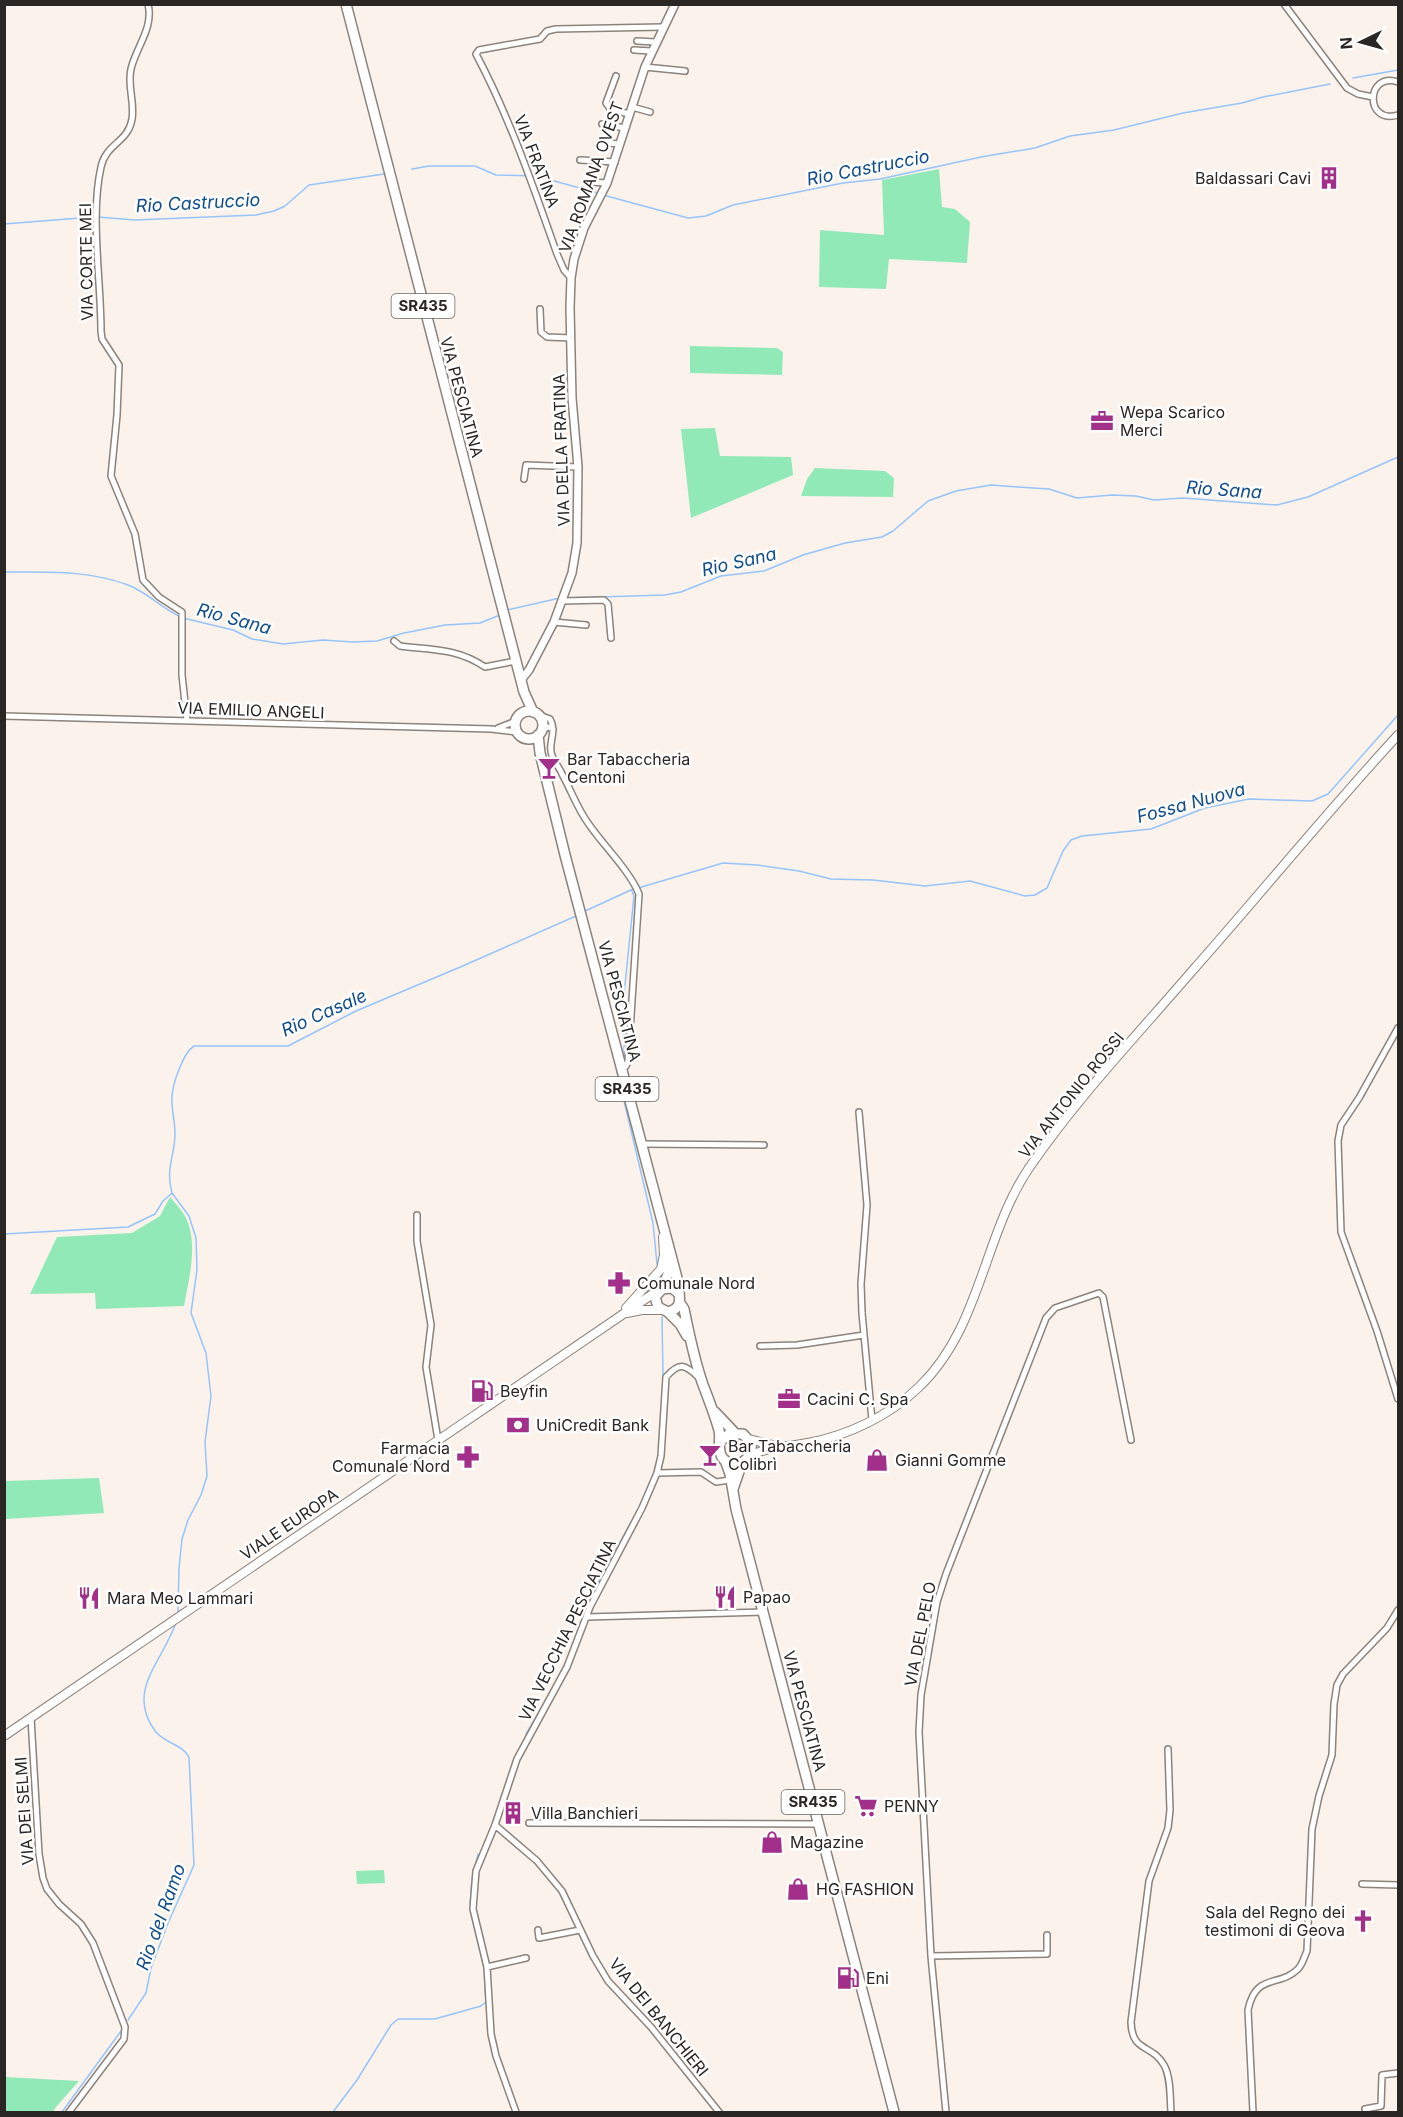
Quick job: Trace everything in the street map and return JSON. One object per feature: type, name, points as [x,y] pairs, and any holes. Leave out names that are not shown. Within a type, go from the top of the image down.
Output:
[{"type":"main road","name":"VIA PESCIATINA","points":[[346,4],[524,692],[542,722],[536,734],[540,753],[671,1257],[680,1303],[684,1310],[701,1380],[722,1440],[720,1453],[730,1474],[732,1491],[894,2112]]},
{"type":"main road","name":"VIA PESCIATINA","points":[[524,692],[518,722],[522,737],[536,734]]},
{"type":"main road","points":[[518,722],[536,713]]},
{"type":"main road","name":"VIA ANTONIO ROSSI","points":[[777,1446],[805,1444],[830,1438],[872,1420],[890,1410],[918,1388],[935,1370],[950,1347],[971,1305],[996,1234],[1011,1199],[1029,1168],[1055,1133],[1132,1041],[1398,735]]},
{"type":"main road","name":"VIALE EUROPA","points":[[620,1316],[661,1269],[664,1255],[662,1222]]},
{"type":"main road","name":"VIA PESCIATINA","points":[[671,1257],[670,1269],[656,1297],[656,1304],[680,1324],[690,1340]]},
{"type":"main road","points":[[662,1289],[669,1287],[678,1293]]},
{"type":"main road","name":"VIALE EUROPA","points":[[4,1736],[662,1289]]},
{"type":"main road","points":[[664,1311],[677,1309],[680,1303]]},
{"type":"main road","name":"VIALE EUROPA","points":[[620,1316],[642,1310],[664,1311]]},
{"type":"main road","name":"VIA PESCIATINA","points":[[713,1410],[734,1432],[749,1439]]},
{"type":"main road","points":[[722,1440],[734,1432]]},
{"type":"main road","points":[[749,1439],[777,1446]]},
{"type":"main road","points":[[749,1439],[752,1448],[750,1456]]},
{"type":"main road","points":[[732,1491],[742,1463],[750,1456],[777,1446]]},
{"type":"main road","points":[[725,1460],[733,1464],[742,1463]]},
{"type":"street","name":"VIA CORTE MEI","points":[[148,4],[147,29],[131,68],[129,80],[133,98],[129,130],[105,154],[99,176],[97,221],[102,339],[119,365],[111,476],[135,534],[143,580],[159,597],[182,612],[182,675],[187,721]]},
{"type":"street","name":"VIA ROMANA OVEST","points":[[571,278],[584,228],[615,162],[651,51],[675,4]]},
{"type":"street","points":[[1284,4],[1347,88],[1358,94],[1373,96]]},
{"type":"street","name":"VIA FRATINA","points":[[571,278],[564,270],[557,254],[494,88],[476,54],[479,50],[540,39],[547,31],[556,28],[662,27]]},
{"type":"street","points":[[637,41],[655,42]]},
{"type":"street","points":[[634,50],[651,51]]},
{"type":"street","points":[[645,67],[685,71]]},
{"type":"street","points":[[616,76],[606,103],[612,110],[650,112]]},
{"type":"street","points":[[1398,82],[1389,80],[1383,82],[1374,91],[1373,96],[1380,113],[1391,117],[1398,115]]},
{"type":"street","points":[[603,124],[625,128]]},
{"type":"street","points":[[608,143],[620,144]]},
{"type":"street","points":[[580,160],[615,162]]},
{"type":"street","points":[[590,182],[607,183]]},
{"type":"street","name":"VIA DELLA FRATINA","points":[[521,680],[529,670],[554,622],[563,598],[577,543],[578,467],[572,398],[571,278]]},
{"type":"street","points":[[540,309],[541,332],[547,337],[571,338]]},
{"type":"street","points":[[524,479],[526,465],[578,467]]},
{"type":"street","points":[[563,598],[604,600],[608,604],[611,638]]},
{"type":"street","points":[[554,622],[586,625]]},
{"type":"street","points":[[394,641],[400,646],[455,652],[476,660],[485,667],[516,661]]},
{"type":"street","points":[[536,713],[550,719],[554,729],[554,735],[550,741],[551,756],[577,805],[590,827],[636,886],[639,894],[628,1061],[622,1070]]},
{"type":"street","name":"VIA EMILIO ANGELI","points":[[4,716],[497,729],[518,722]]},
{"type":"street","name":"VIA EMILIO ANGELI","points":[[497,729],[518,722]]},
{"type":"street","points":[[536,734],[548,727],[554,729]]},
{"type":"street","points":[[1398,1028],[1359,1098],[1341,1125],[1338,1140],[1341,1232],[1398,1399]]},
{"type":"street","points":[[859,1112],[867,1205],[861,1284],[872,1420]]},
{"type":"street","points":[[642,1144],[764,1145]]},
{"type":"street","points":[[417,1215],[417,1241],[431,1325],[426,1366],[438,1440]]},
{"type":"street","name":"VIA DEL PELO","points":[[946,2112],[931,1956],[919,1732],[921,1695],[937,1602],[1046,1318],[1055,1308],[1099,1293],[1103,1297],[1131,1440]]},
{"type":"street","points":[[760,1346],[797,1345],[864,1335]]},
{"type":"street","name":"VIA VECCHIA PESCIATINA","points":[[516,2112],[496,2056],[491,2034],[487,1967],[475,1921],[473,1895],[476,1871],[495,1825],[517,1759],[567,1667],[591,1607],[642,1508],[657,1473],[661,1456],[666,1377],[674,1368],[681,1366],[689,1368],[701,1380]]},
{"type":"street","points":[[657,1473],[700,1472],[716,1482],[730,1480]]},
{"type":"street","points":[[1253,2112],[1248,2010],[1250,2001],[1261,1985],[1296,1971],[1307,1951],[1312,1829],[1319,1796],[1332,1755],[1337,1685],[1346,1671],[1387,1628],[1398,1610]]},
{"type":"street","points":[[587,1617],[764,1612]]},
{"type":"street","name":"VIA DEI SELMI","points":[[31,1718],[39,1854],[43,1878],[47,1889],[59,1904],[81,1924],[93,1943],[125,2027],[124,2039],[69,2112]]},
{"type":"street","points":[[1168,1749],[1170,1810],[1168,1828],[1149,1881],[1131,2022],[1132,2035],[1137,2043],[1156,2055],[1166,2067],[1171,2112]]},
{"type":"street","points":[[529,1823],[819,1824]]},
{"type":"street","name":"VIA DEI BANCHIERI","points":[[495,1825],[537,1861],[562,1891],[608,1981],[651,2027],[719,2112]]},
{"type":"street","points":[[1362,1884],[1398,1885]]},
{"type":"street","points":[[538,1930],[539,1938],[580,1930]]},
{"type":"street","points":[[931,1956],[1047,1954],[1047,1935]]},
{"type":"street","points":[[487,1967],[526,1958]]},
{"type":"street","points":[[1365,2109],[1381,2106],[1382,2075],[1398,2073]]},
{"type":"green space","points":[[939,169],[942,207],[955,209],[970,222],[967,263],[889,259],[886,289],[819,287],[820,230],[884,235],[882,180]]},
{"type":"green space","points":[[690,346],[777,348],[783,352],[782,375],[690,373]]},
{"type":"green space","points":[[715,428],[720,456],[791,457],[793,475],[691,518],[681,429]]},
{"type":"green space","points":[[815,468],[885,471],[894,478],[893,497],[801,496],[807,479]]},
{"type":"green space","points":[[170,1197],[185,1216],[191,1238],[192,1261],[184,1306],[96,1309],[95,1293],[30,1294],[57,1237],[132,1233],[160,1216]]},
{"type":"green space","points":[[99,1478],[104,1513],[5,1519],[5,1481]]},
{"type":"green space","points":[[384,1870],[385,1883],[357,1884],[356,1871]]},
{"type":"green space","points":[[5,2077],[79,2081],[53,2112],[5,2112]]},
{"type":"waterway","name":"Rio Castruccio","points":[[1353,78],[1398,70]]},
{"type":"waterway","name":"Rio Castruccio","points":[[603,195],[688,218],[706,216],[733,205],[1035,148],[1070,136],[1114,130],[1183,113],[1330,84]]},
{"type":"waterway","name":"Rio Castruccio","points":[[412,169],[429,166],[475,166],[496,175],[536,176],[598,193]]},
{"type":"waterway","name":"Rio Castruccio","points":[[98,217],[135,220],[256,215],[285,206],[309,185],[384,174]]},
{"type":"waterway","name":"Rio Castruccio","points":[[4,224],[93,217]]},
{"type":"waterway","name":"Rio Sana","points":[[565,598],[665,595],[681,592],[721,576],[764,571],[803,555],[845,543],[882,537],[893,531],[928,501],[956,491],[991,485],[1049,489],[1077,498],[1112,495],[1136,496],[1154,500],[1183,498],[1277,505],[1308,497],[1398,457]]},
{"type":"waterway","name":"Rio Sana","points":[[4,572],[83,574],[113,580],[135,588],[179,616]]},
{"type":"waterway","name":"Rio Sana","points":[[507,610],[560,598]]},
{"type":"waterway","name":"Rio Sana","points":[[183,618],[233,630],[252,639],[283,644],[323,640],[377,641],[445,625],[480,623],[500,615]]},
{"type":"waterway","name":"Fossa Nuova","points":[[638,888],[723,863],[799,871],[831,879],[873,880],[925,886],[970,881],[1025,896],[1035,895],[1047,888],[1063,851],[1071,840],[1082,836],[1151,829],[1205,808],[1249,799],[1312,801],[1328,794],[1398,715]]},
{"type":"waterway","name":"Rio Casale","points":[[583,912],[633,889]]},
{"type":"waterway","points":[[624,1058],[624,995],[634,896],[632,891]]},
{"type":"waterway","name":"Rio Casale","points":[[4,1234],[128,1227],[155,1214],[163,1201],[172,1193],[170,1169],[175,1141],[172,1096],[182,1061],[194,1046],[288,1046],[356,1011],[576,916]]},
{"type":"waterway","points":[[616,1067],[653,1223],[657,1264]]},
{"type":"waterway","name":"Rio del Ramo","points":[[172,1193],[189,1216],[196,1238],[197,1270],[191,1313],[206,1353],[211,1396],[205,1442],[207,1476],[182,1539],[178,1611]]},
{"type":"waterway","points":[[662,1317],[663,1377]]},
{"type":"waterway","points":[[586,1610],[601,1577],[634,1517]]},
{"type":"waterway","name":"Rio del Ramo","points":[[128,2020],[146,1993],[151,1968],[194,1865],[189,1757],[183,1750],[156,1732],[147,1717],[144,1704],[149,1677],[175,1625]]},
{"type":"waterway","points":[[559,1676],[566,1662]]},
{"type":"waterway","points":[[526,1734],[550,1694]]},
{"type":"waterway","points":[[470,1905],[472,1879],[478,1854]]},
{"type":"waterway","points":[[333,2112],[357,2080],[391,2025],[398,2019],[435,2019],[481,2006],[486,2002],[484,1968],[471,1913]]},
{"type":"waterway","name":"Rio del Ramo","points":[[62,2112],[121,2031]]},
{"type":"place","name":"Baldassari Cavi","points":[[1329,178]]},
{"type":"place","name":"Wepa Scarico Merci","points":[[1102,421]]},
{"type":"place","name":"Bar Tabaccheria Centoni","points":[[549,768]]},
{"type":"place","name":"Comunale Nord","points":[[619,1283]]},
{"type":"place","name":"Beyfin","points":[[482,1391]]},
{"type":"place","name":"Cacini C. Spa","points":[[789,1399]]},
{"type":"place","name":"UniCredit Bank","points":[[518,1425]]},
{"type":"place","name":"Bar Tabaccheria Colibrì","points":[[710,1455]]},
{"type":"place","name":"Farmacia Comunale Nord","points":[[468,1457]]},
{"type":"place","name":"Gianni Gomme","points":[[877,1460]]},
{"type":"place","name":"Papao","points":[[725,1597]]},
{"type":"place","name":"Mara Meo Lammari","points":[[89,1598]]},
{"type":"place","name":"PENNY","points":[[866,1806]]},
{"type":"place","name":"Villa Banchieri","points":[[513,1813]]},
{"type":"place","name":"Magazine","points":[[772,1842]]},
{"type":"place","name":"HG FASHION","points":[[798,1889]]},
{"type":"place","name":"Sala del Regno dei testimoni di Geova","points":[[1363,1921]]},
{"type":"place","name":"Eni","points":[[848,1978]]}]
